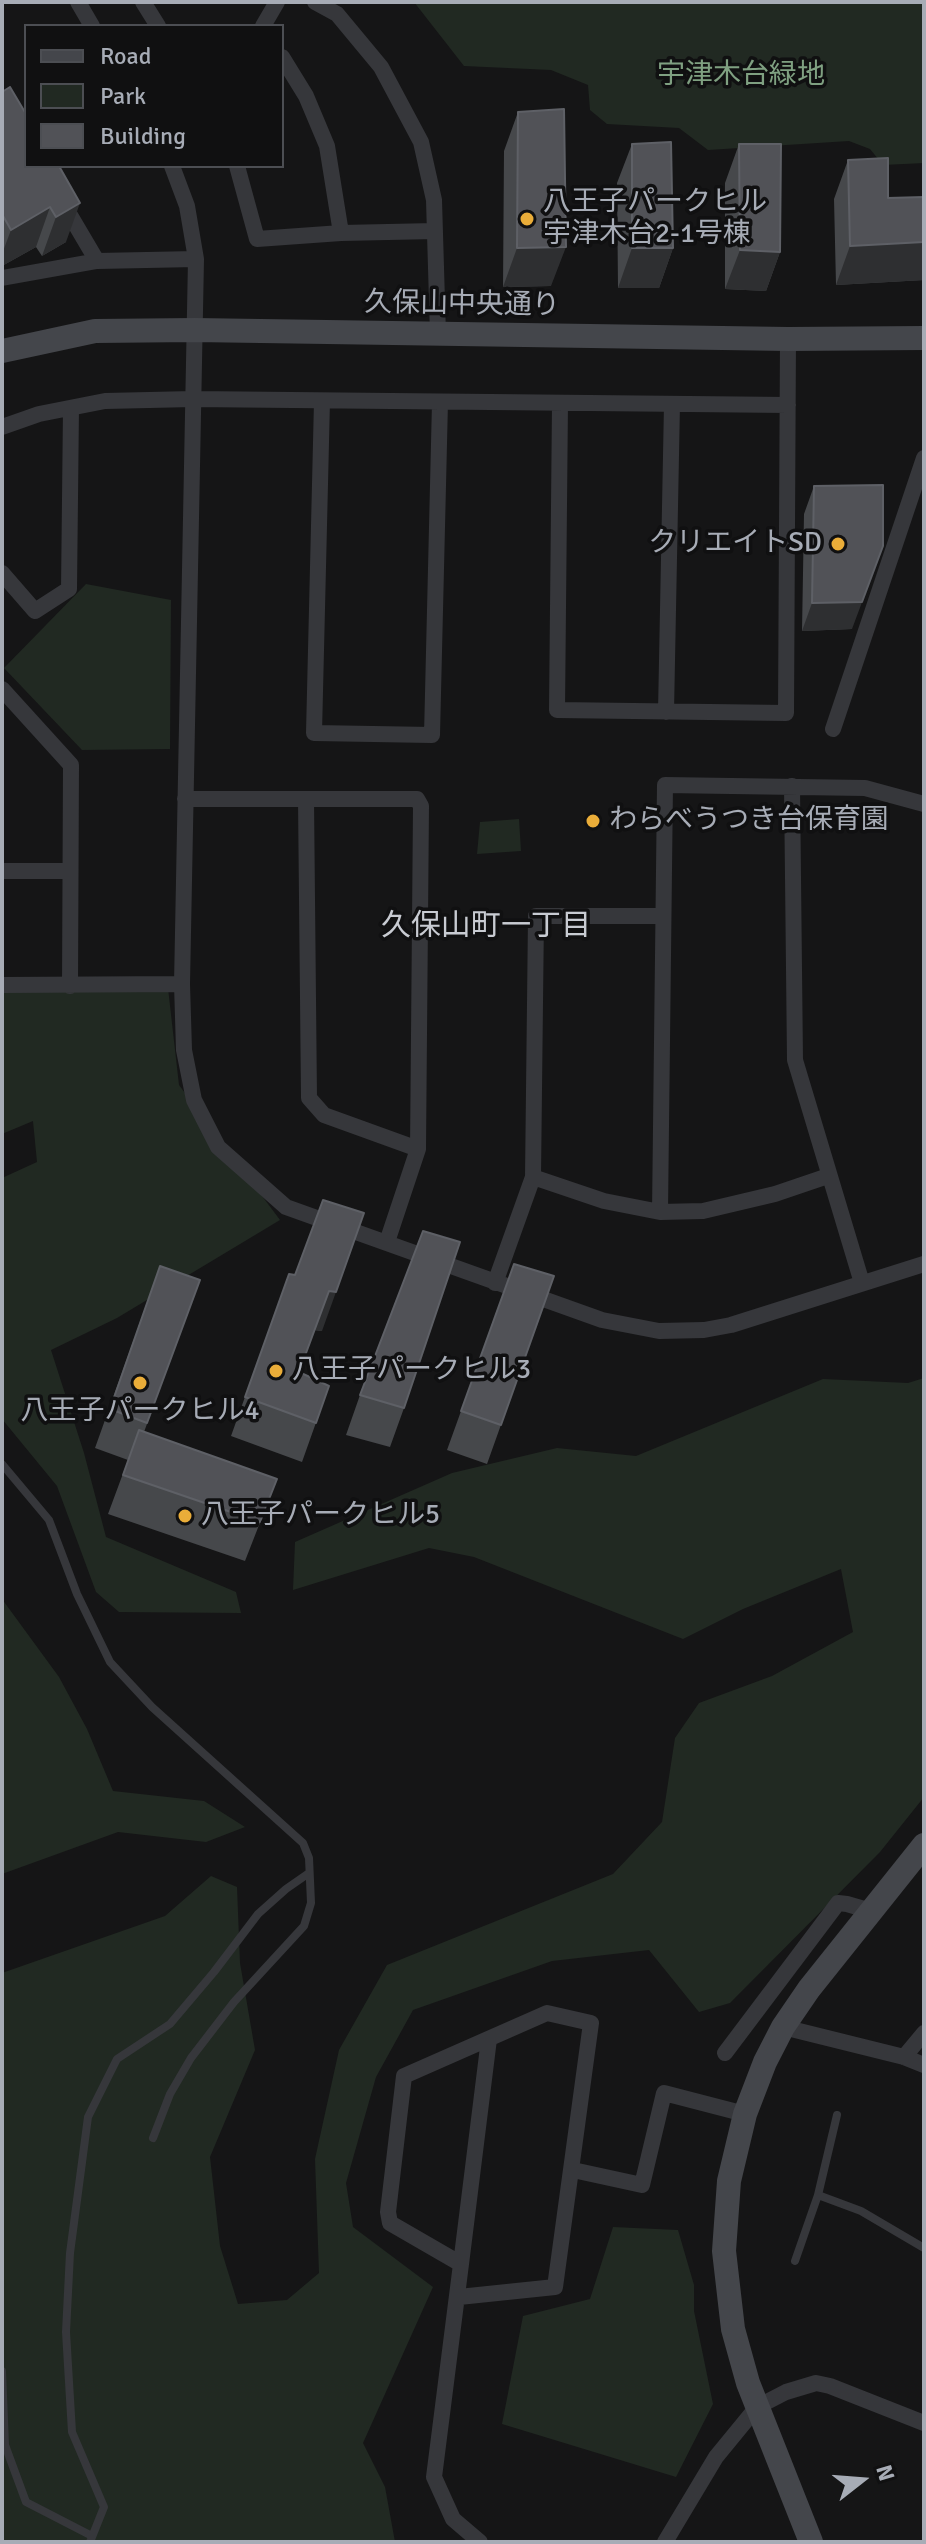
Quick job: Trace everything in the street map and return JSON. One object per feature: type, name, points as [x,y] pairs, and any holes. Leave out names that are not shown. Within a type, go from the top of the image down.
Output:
[{"type":"street","points":[[79,2],[91,24]]},
{"type":"street","points":[[143,2],[157,24]]},
{"type":"street","points":[[264,24],[277,2]]},
{"type":"street","points":[[315,2],[337,14],[381,67],[421,142],[434,200],[438,335]]},
{"type":"street","points":[[284,60],[306,96],[327,146],[341,233]]},
{"type":"street","points":[[42,168],[97,261]]},
{"type":"street","points":[[173,168],[187,206],[196,259],[182,984],[184,1050],[194,1100],[218,1147],[286,1207],[602,1320],[659,1331],[704,1330],[731,1325],[924,1264]]},
{"type":"street","points":[[238,168],[257,239],[435,231]]},
{"type":"street","points":[[2,278],[97,261],[196,259]]},
{"type":"street","name":"久保山中央通り","points":[[2,351],[95,331],[924,338]]},
{"type":"street","points":[[560,403],[557,710],[786,713],[788,339]]},
{"type":"street","points":[[2,427],[39,414],[105,401],[193,399],[788,405]]},
{"type":"street","points":[[322,401],[314,733],[432,735],[440,402]]},
{"type":"street","points":[[666,712],[672,404]]},
{"type":"street","points":[[2,573],[35,611],[69,589],[71,408]]},
{"type":"street","points":[[833,729],[924,458]]},
{"type":"street","points":[[2,689],[71,765],[70,986]]},
{"type":"street","points":[[660,1212],[665,785],[865,788],[924,804]]},
{"type":"street","points":[[792,786],[795,1060],[862,1283]]},
{"type":"street","points":[[185,799],[417,799],[421,806],[418,1149],[387,1242]]},
{"type":"street","points":[[306,799],[309,1098],[324,1115],[418,1149]]},
{"type":"street","points":[[2,871],[69,871]]},
{"type":"street","points":[[495,1283],[533,1177],[536,916],[663,916]]},
{"type":"street","points":[[2,985],[182,984]]},
{"type":"street","points":[[533,1177],[604,1201],[660,1212],[703,1211],[775,1194],[828,1176]]},
{"type":"street","points":[[811,2542],[748,2383],[733,2329],[724,2251],[729,2181],[745,2114],[765,2062],[783,2027],[809,1989],[924,1845]]},
{"type":"street","points":[[725,2053],[838,1903],[871,1911]]},
{"type":"street","points":[[459,2297],[555,2287],[591,2023],[547,2013],[404,2076],[389,2197],[390,2223],[461,2264]]},
{"type":"street","points":[[783,2027],[904,2057],[924,2065]]},
{"type":"street","points":[[904,2057],[924,2033]]},
{"type":"street","points":[[480,2542],[453,2519],[434,2477],[489,2039]]},
{"type":"street","points":[[573,2170],[642,2185],[664,2093],[745,2114]]},
{"type":"street","points":[[665,2542],[716,2457],[757,2407],[786,2392],[816,2383],[830,2386],[924,2423]]},
{"type":"lane","points":[[2,1464],[49,1520],[77,1594],[110,1662],[152,1707],[303,1843],[309,1858],[311,1903],[304,1926],[234,2002],[191,2058],[170,2094],[153,2138]]},
{"type":"lane","points":[[2,2371],[5,2445],[26,2502],[91,2539],[104,2507],[72,2432],[66,2332],[70,2253],[88,2117],[117,2059],[170,2024],[258,1914],[309,1873]]},
{"type":"lane","points":[[795,2261],[818,2195],[837,2115]]},
{"type":"lane","points":[[818,2195],[861,2211],[924,2248]]},
{"type":"green space","name":"宇津木台緑地","points":[[414,2],[924,2],[924,163],[883,165],[870,149],[849,141],[708,150],[679,128],[607,124],[590,110],[588,85],[551,70],[464,66]]},
{"type":"green space","points":[[86,584],[171,600],[170,749],[82,750],[4,668]]},
{"type":"green space","points":[[519,819],[521,851],[477,854],[480,822]]},
{"type":"green space","points":[[168,988],[179,1085],[280,1220],[117,1318],[51,1350],[84,1453],[106,1537],[236,1592],[241,1613],[119,1612],[96,1592],[57,1486],[2,1419],[2,1178],[37,1162],[33,1121],[2,1134],[2,989]]},
{"type":"green space","points":[[924,1378],[924,1797],[880,1852],[730,2003],[699,2012],[649,1950],[552,1961],[413,2010],[376,2077],[346,2183],[353,2227],[433,2287],[363,2443],[385,2487],[395,2542],[2,2542],[2,1973],[165,1916],[211,1876],[237,1887],[240,1963],[255,2050],[210,2157],[220,2246],[238,2304],[287,2300],[319,2273],[315,2159],[339,2050],[387,1965],[613,1874],[662,1822],[675,1738],[699,1703],[772,1676],[853,1632],[841,1569],[743,1609],[683,1639],[474,1557],[429,1548],[293,1590],[295,1542],[452,1473],[557,1448],[636,1456],[823,1379],[908,1383]]},
{"type":"green space","points":[[2,1599],[59,1677],[87,1729],[113,1791],[204,1801],[245,1827],[206,1842],[118,1832],[2,1874]]},
{"type":"green space","points":[[613,2227],[678,2230],[694,2285],[694,2311],[713,2404],[676,2477],[502,2424],[523,2316],[590,2299]]},
{"type":"building","points":[[10,87],[24,111],[24,168],[60,168],[80,203],[56,217],[50,207],[11,230],[2,214],[2,92]]},
{"type":"building","points":[[564,109],[566,247],[517,248],[518,112]]},
{"type":"building","points":[[671,142],[673,248],[632,248],[632,144]]},
{"type":"building","points":[[739,144],[781,144],[780,252],[740,250]]},
{"type":"building","points":[[888,158],[888,198],[924,197],[924,242],[850,246],[848,160]]},
{"type":"building","name":"クリエイトSD","points":[[883,485],[883,546],[862,602],[812,603],[814,486]]},
{"type":"building","name":"八王子パークヒル3","points":[[323,1200],[364,1213],[336,1292],[329,1291],[299,1372],[329,1386],[316,1423],[245,1397],[289,1274],[295,1275]]},
{"type":"building","points":[[423,1231],[460,1242],[404,1408],[360,1395]]},
{"type":"building","points":[[514,1264],[554,1276],[501,1425],[461,1411]]},
{"type":"building","name":"八王子パークヒル4","points":[[160,1266],[200,1280],[147,1423],[110,1409]]},
{"type":"building","points":[[139,1430],[277,1479],[260,1522],[123,1475]]},
{"type":"place","name":"八王子パークヒル 宇津木台2-1号棟","points":[[527,219]]},
{"type":"place","name":"クリエイトSD","points":[[838,544]]},
{"type":"place","name":"わらべうつき台保育園","points":[[593,821]]},
{"type":"place","name":"八王子パークヒル3","points":[[276,1371]]},
{"type":"place","name":"八王子パークヒル4","points":[[140,1383]]},
{"type":"place","name":"八王子パークヒル5","points":[[185,1516]]},
{"type":"district","name":"久保山町一丁目","points":[[486,927]]}]
